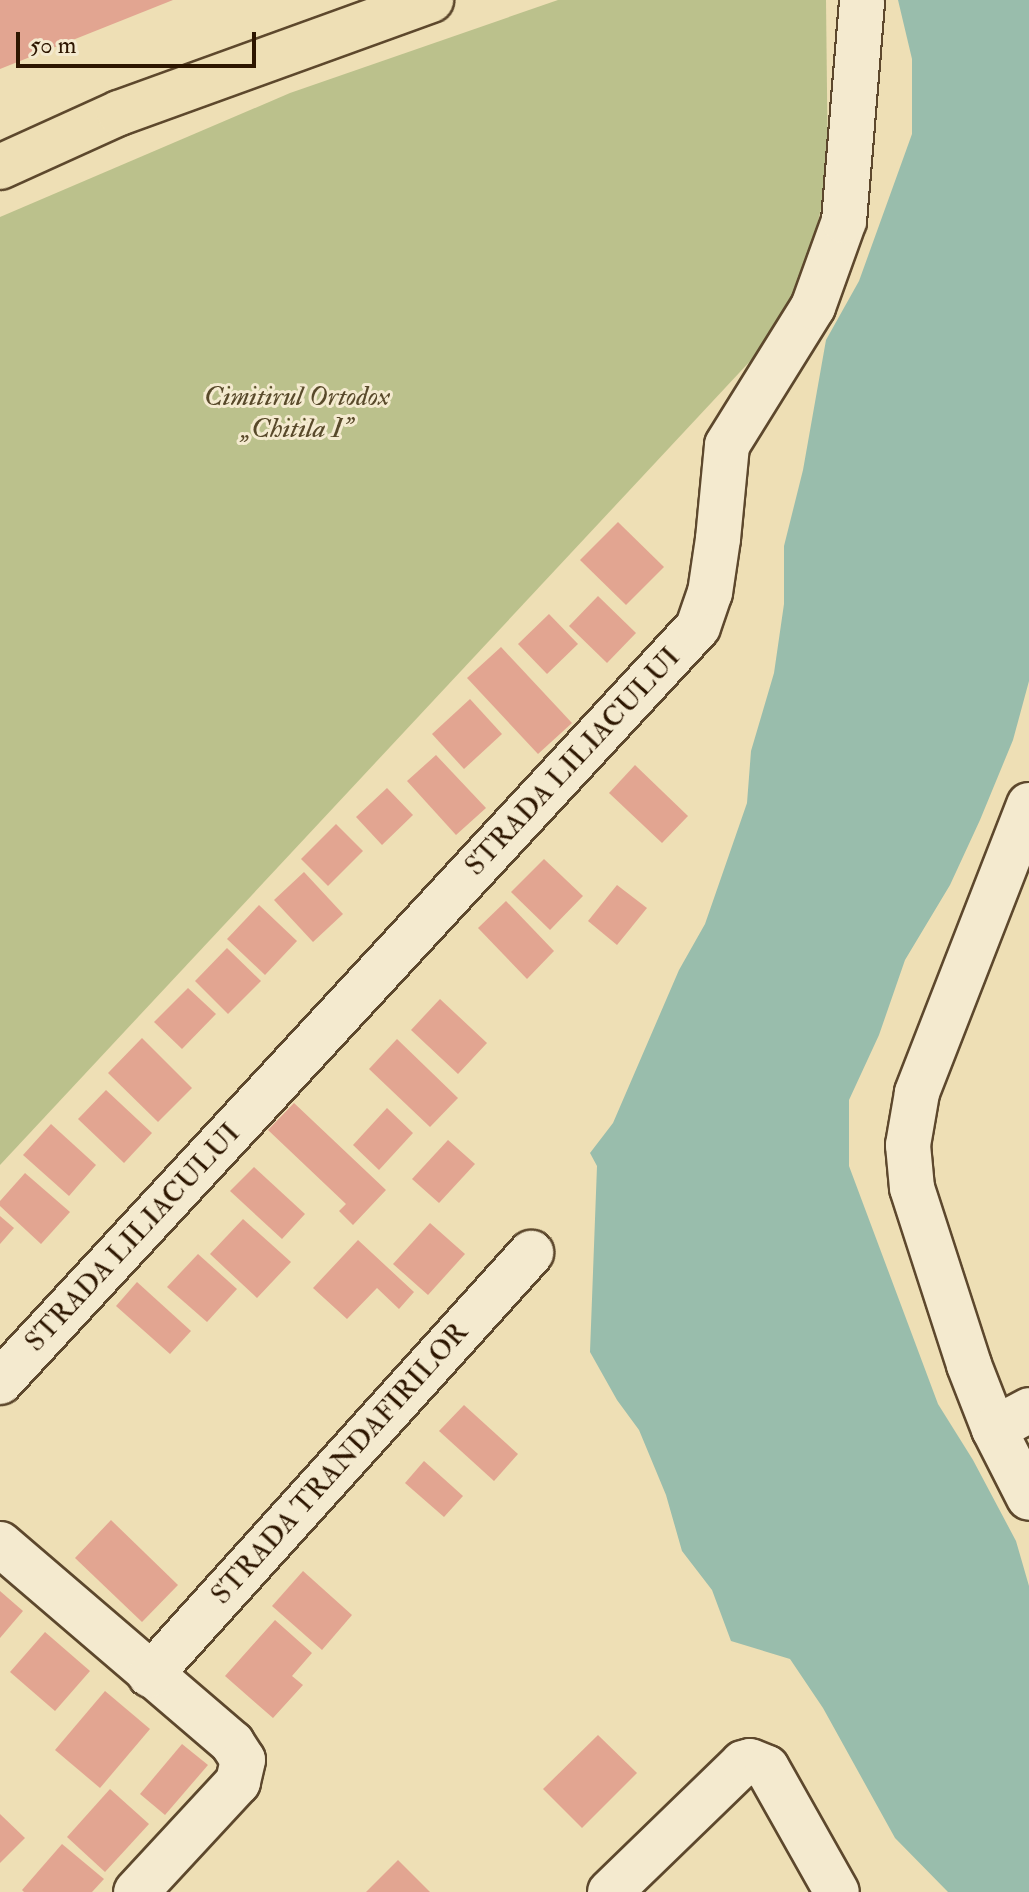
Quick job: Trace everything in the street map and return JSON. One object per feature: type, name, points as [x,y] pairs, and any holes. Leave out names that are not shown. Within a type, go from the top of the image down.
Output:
[{"type":"main road","points":[[0,167],[119,113],[431,0]]},
{"type":"street","name":"STRADA LILIACULUI","points":[[0,1382],[698,627],[710,593],[727,445],[813,307],[844,221],[854,135],[862,0]]},
{"type":"street","points":[[1029,805],[917,1093],[908,1145],[912,1188],[969,1365],[1012,1420],[1029,1498]]},
{"type":"street","name":"STRADA TRANDAFIRILOR","points":[[150,1675],[531,1253]]},
{"type":"street","points":[[0,1544],[232,1743],[243,1760],[238,1782],[136,1892]]},
{"type":"street","points":[[610,1892],[743,1763],[750,1761],[767,1768],[837,1892]]},
{"type":"green space","name":"Cimitirul Ortodox „Chitila I”","points":[[558,0],[826,0],[828,181],[807,265],[781,328],[0,1165],[0,217],[290,93]]},
{"type":"shaded area","points":[[898,0],[1029,0],[1029,681],[1013,740],[980,820],[950,885],[905,960],[879,1035],[849,1100],[849,1166],[938,1404],[973,1460],[1016,1541],[1029,1586],[1029,1892],[948,1892],[895,1838],[823,1708],[790,1659],[731,1641],[712,1590],[682,1551],[666,1495],[639,1430],[617,1400],[590,1352],[597,1166],[590,1153],[613,1123],[679,970],[705,924],[747,803],[751,751],[774,673],[784,604],[784,546],[803,470],[826,340],[859,281],[912,134],[912,59]]},
{"type":"building","points":[[0,0],[173,0],[0,69]]},
{"type":"building","points":[[618,522],[664,567],[626,605],[580,560]]},
{"type":"building","points":[[598,596],[636,633],[607,663],[569,626]]},
{"type":"building","points":[[549,614],[578,644],[547,674],[518,644]]},
{"type":"building","points":[[501,647],[572,723],[538,754],[467,678]]},
{"type":"building","points":[[470,699],[502,734],[464,769],[432,734]]},
{"type":"building","points":[[436,755],[486,808],[456,835],[407,781]]},
{"type":"building","points":[[635,765],[688,816],[662,843],[609,793]]},
{"type":"building","points":[[387,788],[413,815],[382,845],[356,817]]},
{"type":"building","points":[[336,824],[363,851],[328,886],[301,859]]},
{"type":"building","points":[[544,859],[583,896],[550,930],[511,892]]},
{"type":"building","points":[[304,872],[343,914],[313,942],[274,900]]},
{"type":"building","points":[[617,885],[647,908],[617,945],[588,921]]},
{"type":"building","points":[[506,901],[554,951],[527,979],[478,928]]},
{"type":"building","points":[[259,905],[297,941],[265,975],[227,939]]},
{"type":"building","points":[[227,948],[261,981],[228,1014],[195,981]]},
{"type":"building","points":[[188,988],[216,1014],[182,1049],[154,1022]]},
{"type":"building","points":[[440,999],[487,1043],[458,1074],[411,1030]]},
{"type":"building","points":[[142,1038],[192,1088],[158,1122],[108,1073]]},
{"type":"building","points":[[397,1039],[458,1098],[430,1127],[369,1069]]},
{"type":"building","points":[[106,1090],[152,1133],[124,1163],[78,1119]]},
{"type":"building","points":[[294,1103],[386,1190],[353,1225],[339,1211],[346,1204],[268,1130]]},
{"type":"building","points":[[387,1108],[413,1133],[379,1170],[353,1145]]},
{"type":"building","points":[[51,1124],[96,1165],[69,1196],[23,1155]]},
{"type":"building","points":[[448,1140],[475,1164],[439,1203],[412,1179]]},
{"type":"building","points":[[254,1167],[305,1214],[282,1239],[230,1191]]},
{"type":"building","points":[[25,1173],[70,1212],[41,1244],[0,1206],[0,1201]]},
{"type":"building","points":[[0,1216],[14,1228],[0,1244]]},
{"type":"building","points":[[243,1219],[291,1262],[257,1298],[210,1254]]},
{"type":"building","points":[[430,1223],[465,1254],[428,1295],[393,1264]]},
{"type":"building","points":[[358,1240],[414,1292],[399,1309],[377,1288],[347,1319],[313,1288]]},
{"type":"building","points":[[198,1254],[237,1289],[207,1322],[167,1287]]},
{"type":"building","points":[[137,1282],[191,1331],[170,1354],[116,1306]]},
{"type":"building","points":[[464,1405],[518,1454],[494,1481],[439,1431]]},
{"type":"building","points":[[424,1461],[463,1496],[444,1517],[405,1483]]},
{"type":"building","points":[[111,1520],[178,1585],[142,1622],[75,1558]]},
{"type":"building","points":[[303,1571],[352,1615],[322,1650],[272,1606]]},
{"type":"building","points":[[0,1591],[23,1611],[0,1638]]},
{"type":"building","points":[[275,1620],[312,1653],[292,1676],[303,1685],[273,1718],[225,1676]]},
{"type":"building","points":[[45,1632],[90,1671],[55,1711],[10,1672]]},
{"type":"building","points":[[105,1691],[150,1729],[100,1788],[55,1750]]},
{"type":"building","points":[[598,1735],[637,1773],[582,1828],[543,1789]]},
{"type":"building","points":[[182,1744],[208,1765],[165,1815],[140,1794]]},
{"type":"building","points":[[110,1789],[149,1824],[105,1872],[67,1837]]},
{"type":"building","points":[[0,1814],[25,1838],[0,1863]]},
{"type":"building","points":[[62,1844],[104,1879],[92,1892],[24,1892],[22,1890]]},
{"type":"building","points":[[398,1860],[430,1892],[366,1892]]}]
